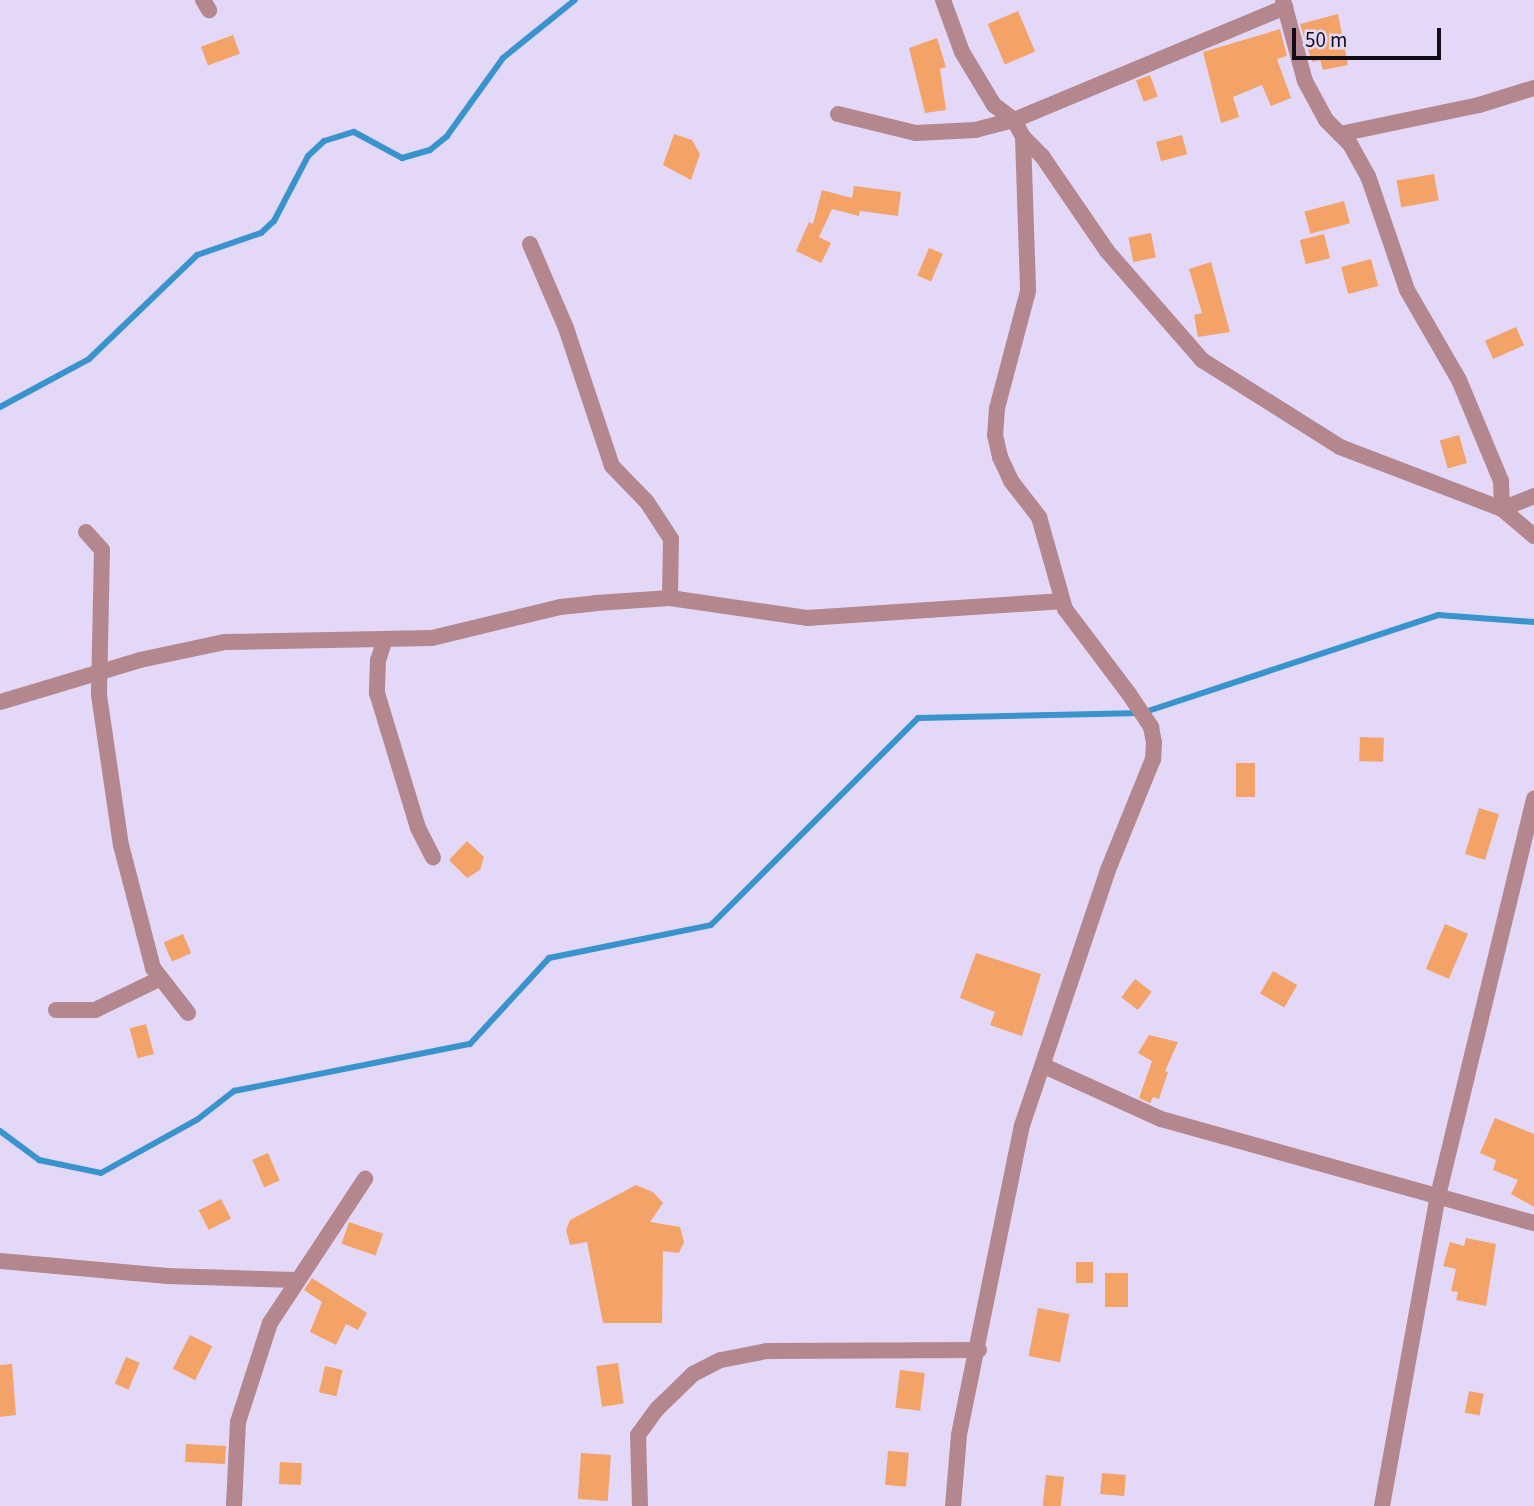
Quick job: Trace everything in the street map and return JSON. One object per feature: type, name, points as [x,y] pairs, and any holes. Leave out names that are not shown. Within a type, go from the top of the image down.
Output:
[{"type":"street","points":[[943,0],[972,69],[994,104],[1014,120],[1023,137],[1042,156],[1107,251],[1202,360],[1340,447],[1502,509],[1534,536]]},
{"type":"street","points":[[838,114],[916,133],[975,130],[1014,120],[1284,4],[1305,81],[1326,120],[1359,157],[1407,290],[1468,401],[1501,481],[1502,509]]},
{"type":"street","points":[[1340,134],[1479,105],[1534,88]]},
{"type":"street","points":[[953,1506],[959,1435],[979,1350],[1013,1164],[1108,870],[1153,759],[1154,742],[1151,727],[1129,694],[1060,601],[1047,537],[1039,517],[1010,481],[995,435],[997,408],[1028,291],[1023,137]]},
{"type":"street","points":[[530,244],[566,328],[612,466],[647,502],[671,539],[670,598]]},
{"type":"street","points":[[1502,509],[1534,496]]},
{"type":"street","points":[[86,532],[102,550],[99,695],[121,845],[144,944],[159,979],[188,1013]]},
{"type":"street","points":[[0,702],[101,672],[225,642],[432,638],[477,630],[560,607],[670,598],[807,618],[1060,601]]},
{"type":"street","points":[[385,639],[378,660],[377,693],[418,828],[433,857]]},
{"type":"street","points":[[1382,1506],[1437,1200],[1534,799]]},
{"type":"street","points":[[56,1010],[95,1010],[159,979]]},
{"type":"street","points":[[1044,1066],[1161,1119],[1437,1200],[1534,1223]]},
{"type":"street","points":[[234,1506],[238,1422],[252,1367],[270,1323],[295,1280],[365,1179]]},
{"type":"street","points":[[0,1261],[167,1276],[295,1280]]},
{"type":"street","points":[[640,1506],[638,1435],[657,1409],[693,1374],[721,1360],[767,1351],[979,1350]]},
{"type":"building","points":[[1018,11],[1035,52],[1005,64],[988,24]]},
{"type":"building","points":[[1338,14],[1348,65],[1323,70],[1320,60],[1312,62],[1300,24]]},
{"type":"building","points":[[1280,29],[1287,56],[1277,59],[1291,98],[1271,106],[1262,85],[1233,97],[1239,117],[1221,123],[1203,52]]},
{"type":"building","points":[[233,35],[240,54],[208,65],[201,47]]},
{"type":"building","points":[[937,38],[946,67],[940,69],[946,110],[925,113],[909,48]]},
{"type":"building","points":[[1150,75],[1158,97],[1144,102],[1136,80]]},
{"type":"building","points":[[674,134],[692,140],[700,154],[691,180],[663,165]]},
{"type":"building","points":[[1182,135],[1187,154],[1161,161],[1156,142]]},
{"type":"building","points":[[1434,174],[1439,201],[1401,207],[1397,181]]},
{"type":"building","points":[[854,186],[901,192],[898,216],[860,211],[859,216],[832,209],[819,237],[831,243],[821,263],[796,251],[809,222],[813,224],[822,190],[852,198]]},
{"type":"building","points":[[1344,201],[1350,223],[1310,234],[1304,212]]},
{"type":"building","points":[[1151,233],[1156,258],[1133,262],[1128,237]]},
{"type":"building","points":[[1324,234],[1330,258],[1306,264],[1300,240]]},
{"type":"building","points":[[929,248],[943,254],[931,281],[917,276]]},
{"type":"building","points":[[1371,259],[1378,286],[1348,294],[1341,267]]},
{"type":"building","points":[[1211,262],[1230,332],[1198,337],[1194,315],[1202,313],[1189,269]]},
{"type":"building","points":[[1516,327],[1524,345],[1493,359],[1485,341]]},
{"type":"building","points":[[1459,435],[1467,463],[1448,468],[1440,441]]},
{"type":"building","points":[[1360,737],[1384,738],[1383,762],[1359,761]]},
{"type":"building","points":[[1236,763],[1255,763],[1255,797],[1236,797]]},
{"type":"building","points":[[1479,808],[1499,814],[1485,860],[1465,854]]},
{"type":"building","points":[[467,841],[484,857],[480,870],[467,878],[449,860]]},
{"type":"building","points":[[1445,924],[1468,934],[1449,979],[1426,969]]},
{"type":"building","points":[[183,934],[191,953],[172,962],[164,942]]},
{"type":"building","points":[[976,953],[1041,974],[1022,1036],[990,1025],[995,1012],[960,998]]},
{"type":"building","points":[[1273,971],[1297,985],[1284,1008],[1260,994]]},
{"type":"building","points":[[1135,979],[1152,992],[1138,1010],[1121,997]]},
{"type":"building","points":[[146,1024],[154,1054],[138,1058],[130,1028]]},
{"type":"building","points":[[1149,1035],[1178,1042],[1165,1071],[1168,1072],[1159,1099],[1153,1097],[1150,1103],[1139,1098],[1152,1061],[1138,1053]]},
{"type":"building","points":[[1495,1118],[1534,1134],[1534,1207],[1511,1194],[1518,1180],[1493,1170],[1496,1160],[1480,1153]]},
{"type":"building","points":[[268,1153],[280,1181],[264,1187],[252,1160]]},
{"type":"building","points":[[636,1185],[653,1192],[663,1203],[650,1222],[680,1227],[684,1242],[679,1253],[663,1251],[662,1323],[603,1323],[587,1242],[570,1245],[566,1230],[570,1220]]},
{"type":"building","points":[[221,1199],[231,1219],[209,1230],[199,1210]]},
{"type":"building","points":[[349,1222],[383,1234],[376,1255],[342,1244]]},
{"type":"building","points":[[1466,1238],[1496,1244],[1486,1306],[1456,1300],[1458,1292],[1451,1291],[1456,1269],[1443,1266],[1450,1242],[1464,1246]]},
{"type":"building","points":[[1076,1262],[1093,1262],[1093,1283],[1076,1283]]},
{"type":"building","points":[[1105,1273],[1128,1273],[1128,1307],[1105,1307]]},
{"type":"building","points":[[312,1278],[367,1313],[358,1330],[346,1324],[336,1345],[310,1332],[322,1302],[304,1290]]},
{"type":"building","points":[[1038,1308],[1069,1314],[1060,1362],[1029,1356]]},
{"type":"building","points":[[190,1335],[212,1346],[195,1380],[173,1369]]},
{"type":"building","points":[[126,1357],[140,1363],[128,1390],[115,1384]]},
{"type":"building","points":[[618,1363],[624,1404],[602,1407],[596,1366]]},
{"type":"building","points":[[12,1364],[16,1415],[0,1417],[0,1365]]},
{"type":"building","points":[[325,1366],[343,1370],[336,1396],[319,1392]]},
{"type":"building","points":[[900,1370],[925,1373],[920,1411],[895,1408]]},
{"type":"building","points":[[1469,1391],[1484,1394],[1480,1415],[1465,1413]]},
{"type":"building","points":[[186,1444],[226,1446],[225,1464],[185,1462]]},
{"type":"building","points":[[888,1451],[909,1453],[906,1487],[885,1485]]},
{"type":"building","points":[[581,1453],[611,1455],[608,1501],[578,1499]]},
{"type":"building","points":[[280,1462],[302,1463],[301,1485],[279,1484]]},
{"type":"building","points":[[1102,1473],[1126,1475],[1124,1496],[1100,1494]]},
{"type":"building","points":[[1046,1475],[1064,1477],[1061,1506],[1043,1506]]},
{"type":"waterway","points":[[0,407],[89,359],[197,255],[261,233],[274,221],[308,156],[324,141],[354,132],[402,158],[430,150],[447,136],[503,58],[575,0]]},
{"type":"waterway","points":[[0,1131],[39,1160],[101,1173],[198,1119],[234,1091],[470,1044],[549,958],[711,925],[918,718],[1142,713],[1438,615],[1534,622]]}]
